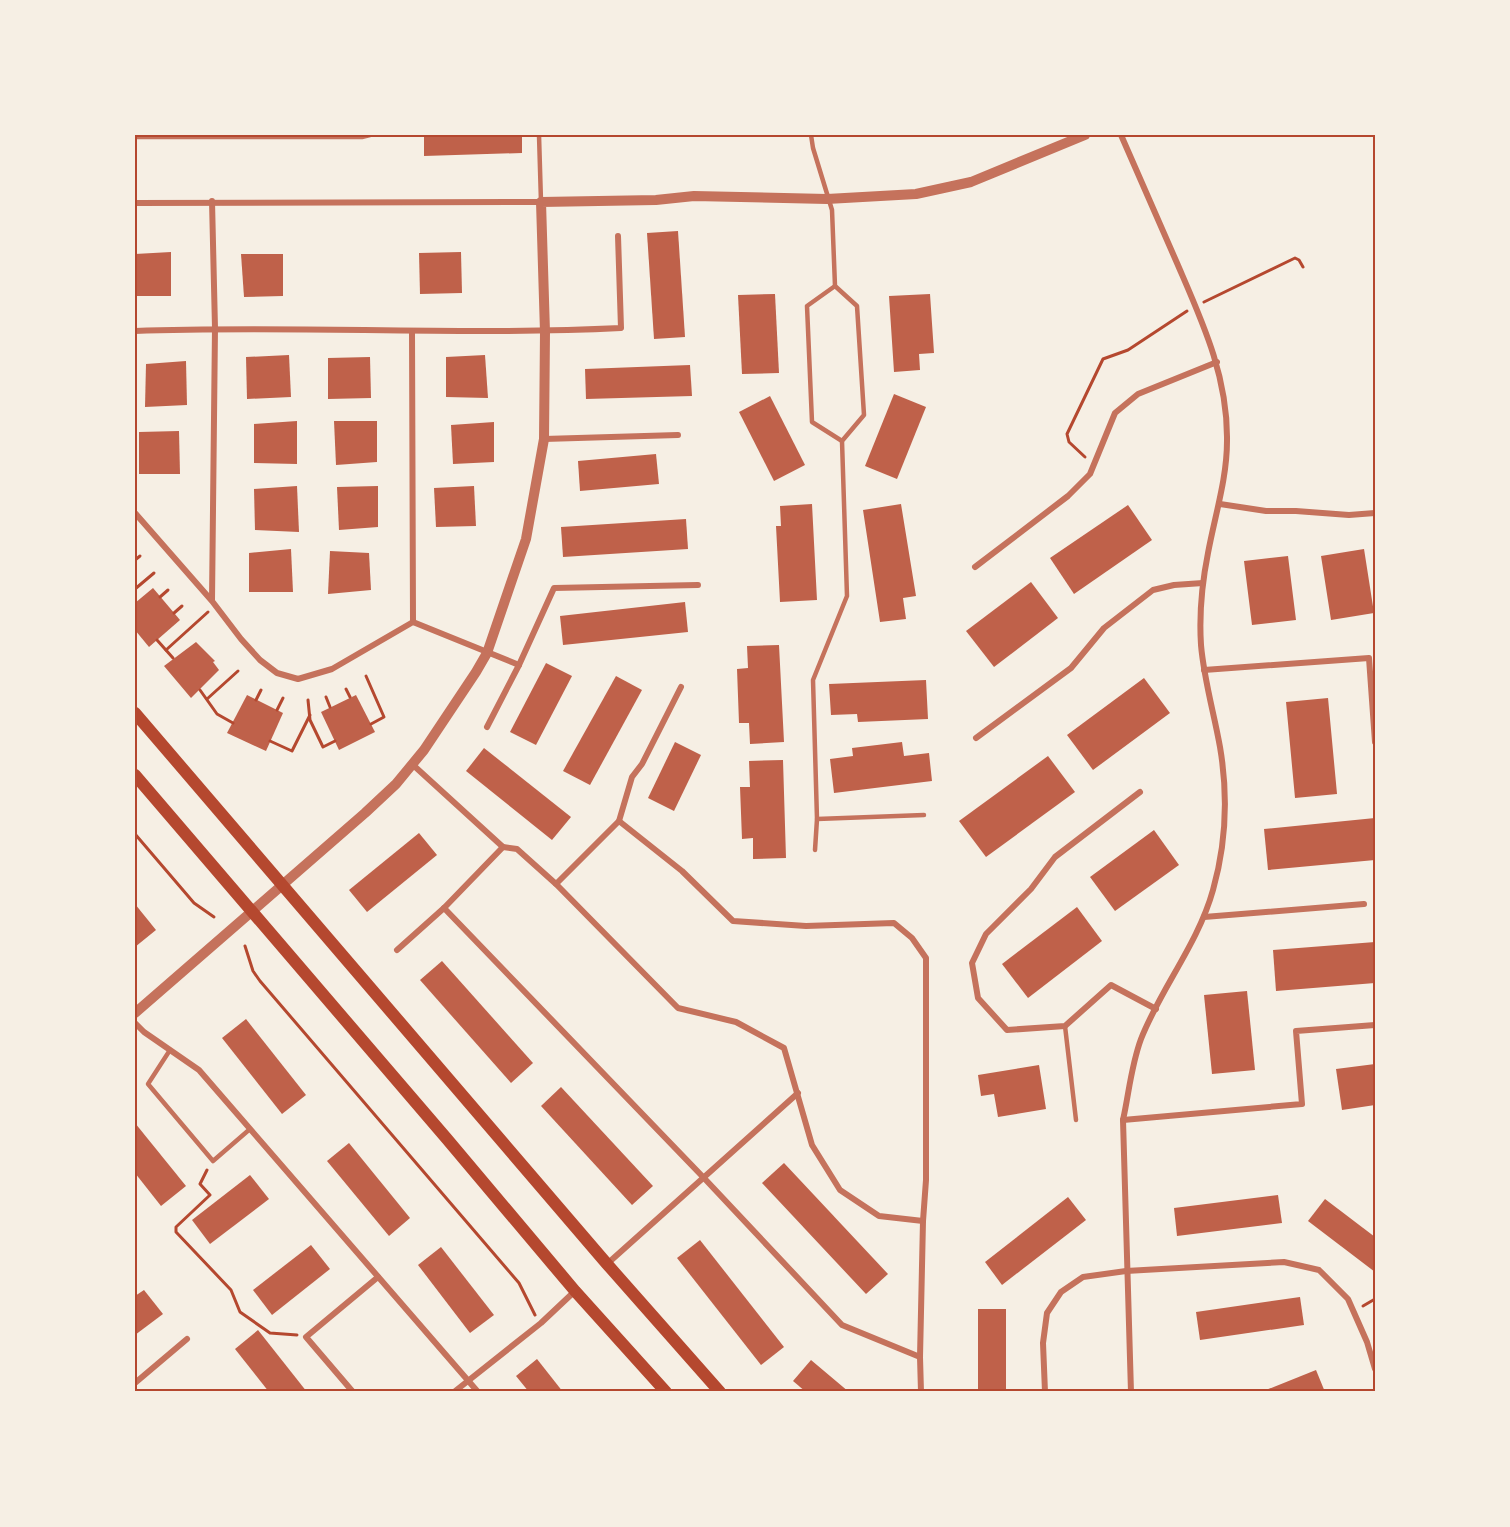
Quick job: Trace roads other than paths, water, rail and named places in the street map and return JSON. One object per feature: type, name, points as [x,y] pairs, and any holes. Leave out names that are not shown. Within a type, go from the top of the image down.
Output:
[{"type":"main road","points":[[135,713],[607,1264],[720,1392]]},
{"type":"main road","points":[[135,775],[575,1291],[666,1392]]},
{"type":"street","points":[[135,202],[541,202],[656,200],[694,196],[827,199],[916,194],[956,186],[1025,161],[1085,135]]},
{"type":"street","points":[[1121,135],[1196,306],[1217,362],[1224,397],[1227,439],[1226,474],[1203,583],[1200,622],[1204,670],[1224,775],[1225,813],[1221,851],[1213,891],[1190,947],[1141,1040],[1131,1073],[1123,1120],[1131,1392]]},
{"type":"street","points":[[212,201],[215,328],[212,601]]},
{"type":"street","points":[[135,1013],[396,784],[441,727],[487,652],[526,539],[544,439],[545,332],[541,202]]},
{"type":"street","points":[[135,331],[215,328],[545,332],[621,328],[618,236]]},
{"type":"street","points":[[412,331],[413,622]]},
{"type":"street","points":[[975,567],[1068,496],[1090,474],[1115,413],[1138,394],[1217,362]]},
{"type":"street","points":[[544,439],[678,435]]},
{"type":"street","points":[[1220,504],[1266,511],[1349,515],[1375,513]]},
{"type":"street","points":[[135,513],[212,601],[241,639],[260,660],[277,673],[298,679],[332,669],[413,622]]},
{"type":"street","points":[[976,738],[1071,668],[1104,628],[1153,590],[1174,585],[1203,583]]},
{"type":"street","points":[[487,728],[554,588],[698,585]]},
{"type":"street","points":[[413,622],[519,665]]},
{"type":"street","points":[[1204,670],[1369,658],[1375,742]]},
{"type":"street","points":[[556,884],[618,821],[632,777],[642,765],[681,687]]},
{"type":"street","points":[[412,764],[503,847],[517,849],[556,884],[678,1008],[736,1022],[784,1048],[812,1145],[840,1190],[879,1216],[923,1221]]},
{"type":"street","points":[[1140,792],[1055,857],[1030,889],[986,934],[972,963],[978,998],[1007,1030],[1065,1026],[1111,985],[1156,1009]]},
{"type":"street","points":[[618,821],[682,871],[734,921],[806,926],[894,923],[912,938],[926,958],[926,1180],[923,1221],[921,1392]]},
{"type":"street","points":[[397,950],[444,908],[503,847]]},
{"type":"street","points":[[1204,917],[1364,904]]},
{"type":"street","points":[[444,908],[842,1325],[920,1357]]},
{"type":"street","points":[[135,1023],[199,1070],[478,1392]]},
{"type":"street","points":[[1123,1120],[1302,1104],[1296,1031],[1375,1025]]},
{"type":"street","points":[[607,1264],[798,1093]]},
{"type":"street","points":[[1046,1392],[1043,1343],[1047,1313],[1061,1292],[1083,1277],[1126,1271],[1284,1262],[1319,1270],[1348,1299],[1367,1342],[1375,1369]]},
{"type":"street","points":[[353,1392],[306,1336],[378,1277]]},
{"type":"street","points":[[453,1392],[541,1323],[575,1291]]},
{"type":"street","points":[[135,1383],[187,1339]]},
{"type":"lane","points":[[135,137],[370,135]]},
{"type":"lane","points":[[539,135],[541,202]]},
{"type":"lane","points":[[812,135],[813,148],[832,210],[835,286],[857,306],[864,415],[842,441],[847,596],[813,680],[816,850]]},
{"type":"lane","points":[[835,286],[807,306],[812,422],[842,441]]},
{"type":"lane","points":[[817,819],[924,815]]},
{"type":"lane","points":[[1065,1026],[1076,1120]]},
{"type":"lane","points":[[170,1050],[148,1084],[213,1161],[250,1129]]}]
